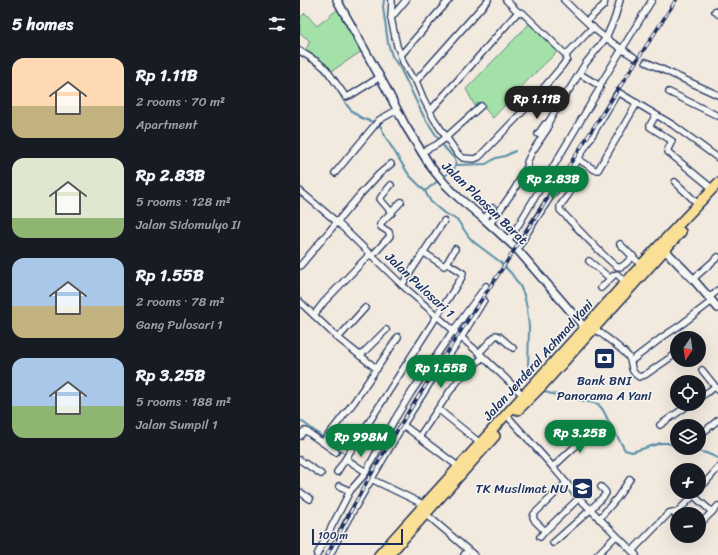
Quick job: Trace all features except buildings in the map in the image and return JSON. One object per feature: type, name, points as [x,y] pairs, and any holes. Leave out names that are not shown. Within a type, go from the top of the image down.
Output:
[{"type":"main road","name":"Jalan Jenderal Achmad Yani","points":[[590,328],[626,283],[698,204],[716,188]]},
{"type":"main road","name":"Jalan Jenderal Achmad Yani","points":[[389,555],[411,531],[425,510],[480,443],[539,383],[664,250],[716,188]]},
{"type":"main road","name":"Jalan Jenderal Achmad Yani","points":[[379,555],[425,510],[510,419],[529,393]]},
{"type":"main road","points":[[383,555],[425,510]]},
{"type":"main road","points":[[383,555],[411,531]]},
{"type":"street","name":"Jalan Plaosan Barat","points":[[338,0],[405,125],[436,173],[459,198],[517,250],[590,328]]},
{"type":"street","points":[[392,0],[391,18],[394,38],[403,62],[411,76],[416,81],[434,119],[442,141],[462,158],[474,159],[479,157],[529,105],[567,60],[566,55],[523,13],[518,12],[506,0]]},
{"type":"street","points":[[391,18],[406,0]]},
{"type":"street","points":[[401,55],[448,0]]},
{"type":"street","points":[[416,81],[488,0]]},
{"type":"street","points":[[564,0],[582,18],[606,38],[634,57]]},
{"type":"street","points":[[587,21],[604,5],[605,0]]},
{"type":"street","points":[[538,134],[545,124],[548,123],[586,64],[606,38],[620,0]]},
{"type":"street","points":[[508,241],[652,0]]},
{"type":"street","points":[[430,111],[518,12]]},
{"type":"street","points":[[566,55],[593,27]]},
{"type":"street","points":[[300,51],[326,69],[346,97],[380,77]]},
{"type":"street","points":[[646,62],[718,95]]},
{"type":"street","points":[[580,74],[600,86]]},
{"type":"street","points":[[517,250],[551,196],[562,183],[578,159],[617,92],[673,125],[718,158]]},
{"type":"street","points":[[669,92],[718,116]]},
{"type":"street","points":[[578,159],[595,170],[598,170],[638,103]]},
{"type":"street","points":[[422,152],[442,141],[481,106]]},
{"type":"street","points":[[335,173],[379,120],[398,110]]},
{"type":"street","points":[[656,115],[650,127],[672,141],[668,152],[716,188]]},
{"type":"street","points":[[487,222],[514,190],[528,165],[527,162],[532,152],[548,128],[548,123]]},
{"type":"street","points":[[300,266],[374,180],[390,164]]},
{"type":"street","points":[[675,182],[698,204]]},
{"type":"street","points":[[391,185],[380,199],[392,213]]},
{"type":"street","name":"Jalan Pulosari 1","points":[[300,191],[337,222],[402,285],[481,356],[529,393]]},
{"type":"street","points":[[569,194],[560,206],[560,210],[608,260],[620,268],[633,256]]},
{"type":"street","points":[[314,315],[324,302],[390,236],[389,232],[381,227],[380,224],[401,202]]},
{"type":"street","points":[[487,222],[492,208]]},
{"type":"street","points":[[402,285],[444,221]]},
{"type":"street","points":[[620,244],[642,266]]},
{"type":"street","points":[[423,252],[444,266],[454,249]]},
{"type":"street","points":[[664,250],[693,279],[718,308]]},
{"type":"street","points":[[693,279],[718,257]]},
{"type":"street","points":[[589,261],[610,278]]},
{"type":"street","points":[[337,472],[462,277],[463,273],[447,263]]},
{"type":"street","points":[[601,288],[610,278],[617,274],[626,283]]},
{"type":"street","points":[[317,555],[350,491],[366,472],[411,393],[453,330],[486,286]]},
{"type":"street","points":[[631,361],[682,324],[710,300],[718,290]]},
{"type":"street","points":[[330,555],[346,523],[403,425],[461,338],[484,300]]},
{"type":"street","points":[[300,302],[338,338],[377,369]]},
{"type":"street","points":[[338,338],[364,308]]},
{"type":"street","points":[[590,328],[623,352],[631,361],[632,371],[637,376],[641,377],[670,358]]},
{"type":"street","points":[[360,356],[386,330]]},
{"type":"street","points":[[419,436],[450,391],[481,356],[496,335],[513,348]]},
{"type":"street","points":[[325,440],[354,402],[398,337]]},
{"type":"street","points":[[702,370],[717,388],[706,394]]},
{"type":"street","points":[[438,409],[480,443]]},
{"type":"street","points":[[660,425],[680,411]]},
{"type":"street","points":[[510,419],[590,510],[634,553],[670,513]]},
{"type":"street","points":[[706,430],[718,420]]},
{"type":"street","points":[[403,425],[459,467]]},
{"type":"street","points":[[553,467],[595,428]]},
{"type":"street","points":[[300,436],[304,431],[306,431],[325,440],[336,452]]},
{"type":"street","points":[[572,440],[577,445]]},
{"type":"street","points":[[347,456],[366,472]]},
{"type":"street","points":[[300,460],[321,474]]},
{"type":"street","points":[[706,482],[718,468]]},
{"type":"street","points":[[372,477],[425,510],[474,555]]},
{"type":"street","points":[[599,519],[617,498],[630,479]]},
{"type":"street","points":[[545,531],[535,521],[533,517],[534,514],[566,483]]},
{"type":"street","points":[[339,486],[350,491]]},
{"type":"street","points":[[553,543],[604,496],[606,491],[601,488]]},
{"type":"street","points":[[300,492],[310,498]]},
{"type":"street","points":[[540,537],[579,498]]},
{"type":"street","points":[[684,507],[691,499]]},
{"type":"street","points":[[702,499],[712,512]]},
{"type":"street","points":[[706,518],[718,506]]},
{"type":"street","points":[[597,555],[616,536]]},
{"type":"street","points":[[464,555],[468,550]]},
{"type":"green space","points":[[338,9],[362,51],[332,71],[326,64],[305,51],[310,41],[300,33],[300,18],[305,13],[317,26]]},
{"type":"green space","points":[[530,23],[558,51],[529,79],[493,118],[479,102],[475,106],[466,89]]},
{"type":"waterway","points":[[384,0],[383,7],[388,43],[392,56],[401,70],[424,117],[444,147],[455,159],[456,163],[454,169],[442,178]]},
{"type":"waterway","points":[[320,67],[333,83]]},
{"type":"waterway","points":[[339,91],[352,111],[366,120],[379,123],[386,138],[409,175],[425,191],[431,202],[444,213],[458,221],[469,237],[499,261],[511,273],[520,286],[527,308],[529,327],[528,369],[529,376],[532,381]]},
{"type":"waterway","points":[[456,165],[486,164],[496,158],[505,156],[515,151]]},
{"type":"waterway","points":[[425,191],[439,180]]},
{"type":"waterway","points":[[543,390],[548,393],[598,404],[603,410],[625,450],[632,452],[661,443],[670,444]]},
{"type":"waterway","points":[[300,420],[360,465]]},
{"type":"waterway","points":[[706,453],[718,458]]},
{"type":"railway","points":[[327,555],[369,478],[404,419],[676,0]]},
{"type":"place","name":"Bank BNI Panorama A Yani","points":[[604,358]]},
{"type":"place","name":"TK Muslimat NU","points":[[583,488]]}]
